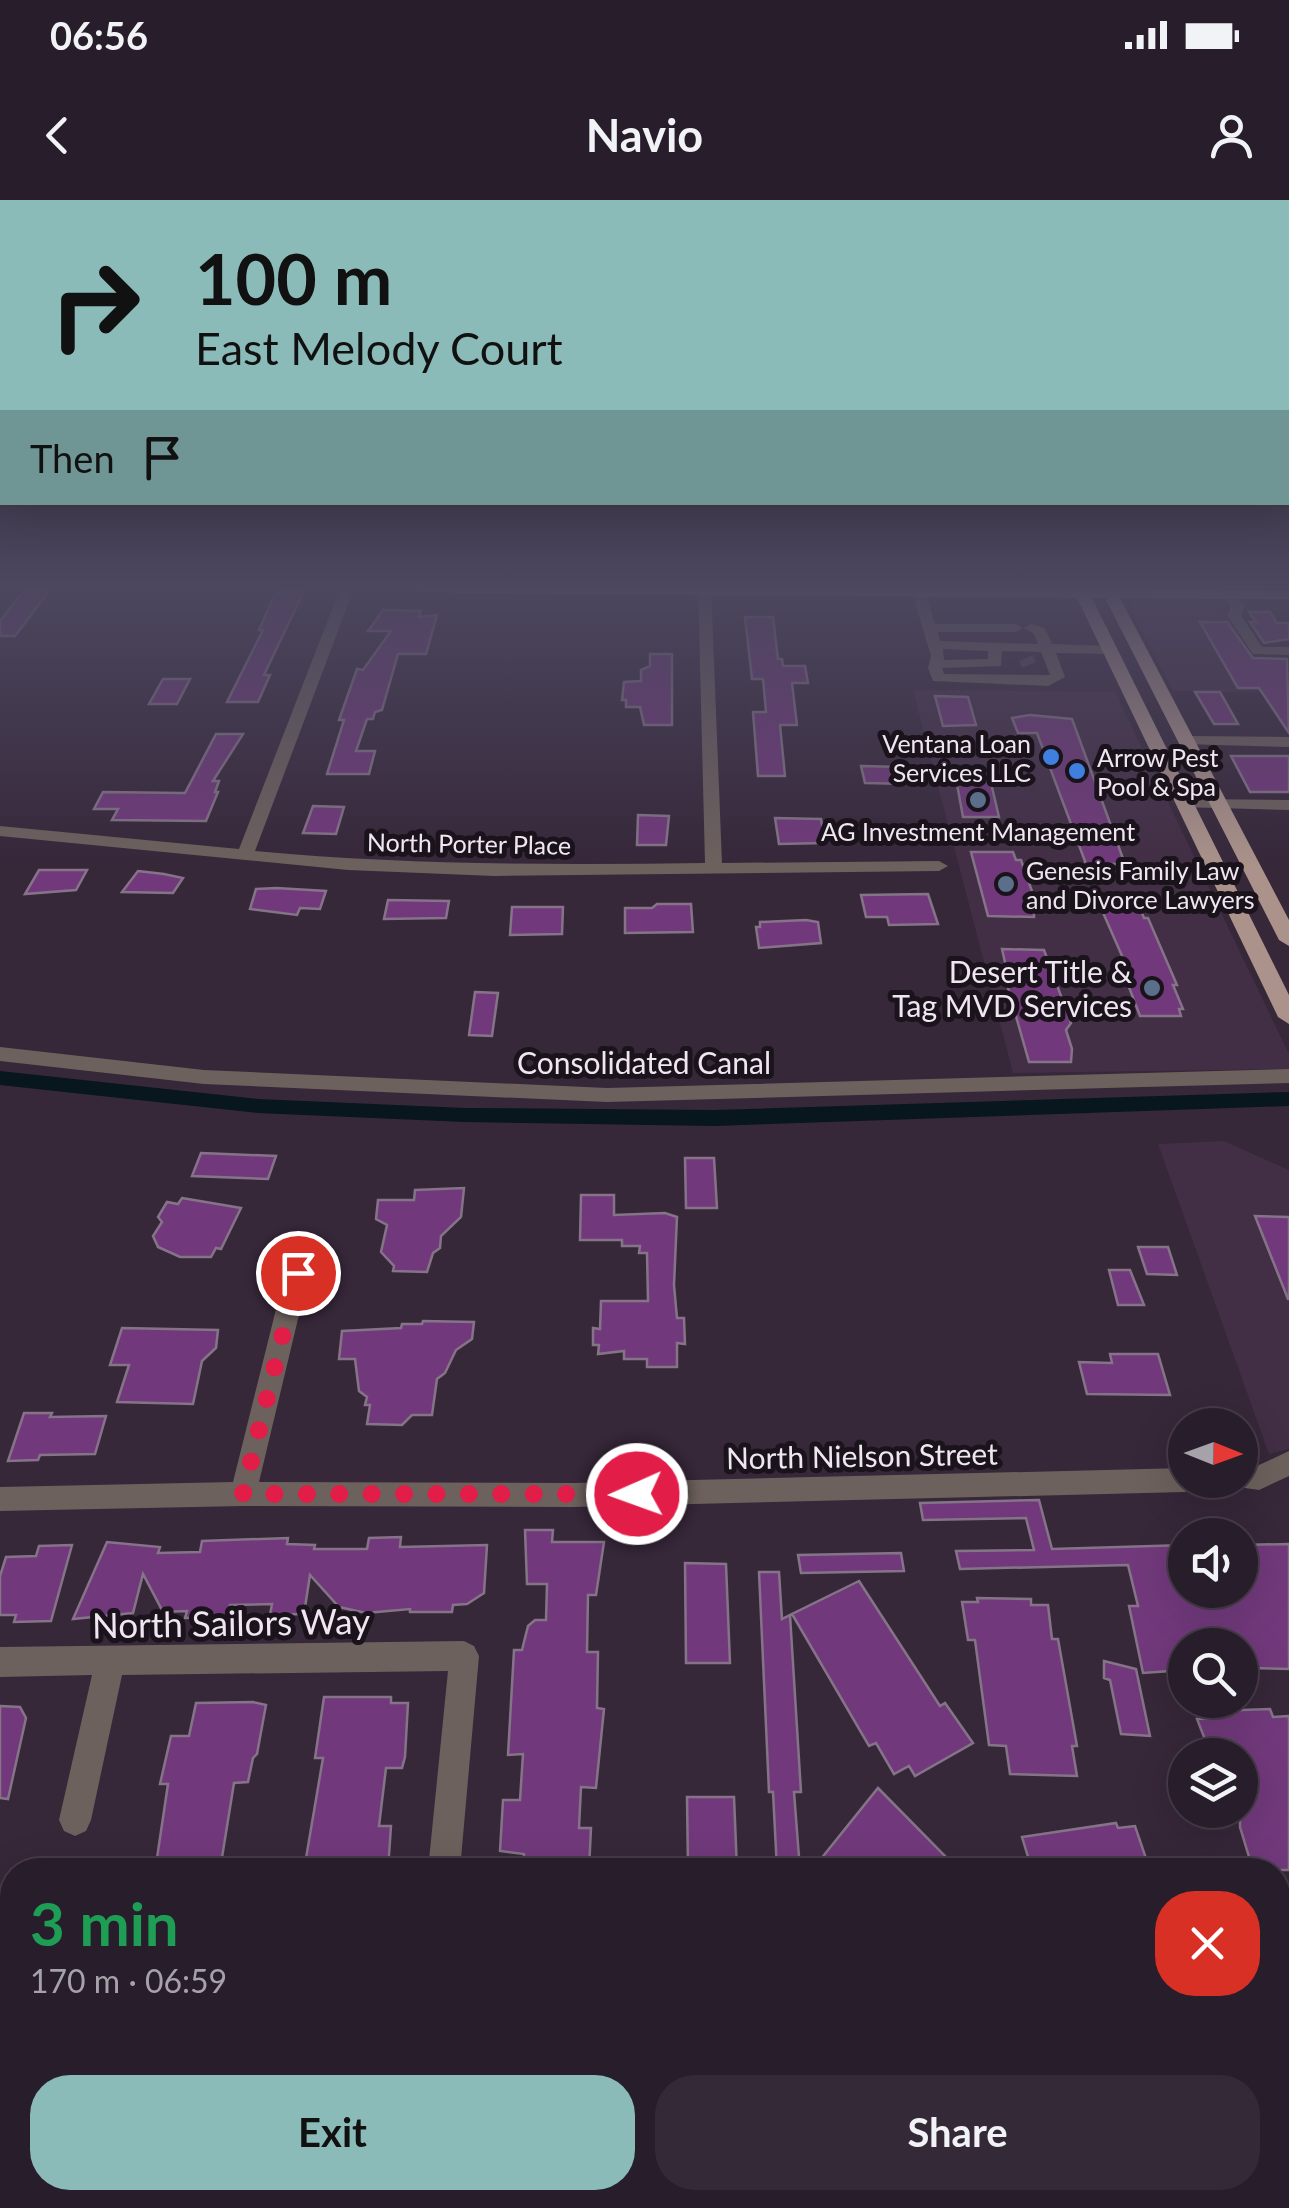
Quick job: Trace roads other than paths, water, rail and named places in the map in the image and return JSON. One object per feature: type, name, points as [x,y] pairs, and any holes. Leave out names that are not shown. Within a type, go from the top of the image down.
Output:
[{"type":"main road","points":[[1125,680],[1289,1017]]},
{"type":"main road","points":[[1149,680],[1186,741],[1289,940]]},
{"type":"street","points":[[245,855],[312,680]]},
{"type":"street","points":[[708,680],[714,871]]},
{"type":"street","points":[[947,680],[1053,680]]},
{"type":"street","points":[[1186,741],[1289,742]]},
{"type":"street","points":[[1186,804],[1288,806]]},
{"type":"street","name":"North Porter Place","points":[[0,830],[348,865],[494,871],[939,866]]},
{"type":"street","name":"Consolidated Canal","points":[[0,1054],[204,1077],[589,1094],[1289,1076]]},
{"type":"street","points":[[243,1494],[298,1273]]},
{"type":"street","points":[[1258,1478],[1289,1463]]},
{"type":"street","name":"North Nielson Street","points":[[0,1500],[243,1494],[574,1495],[1168,1480]]},
{"type":"street","name":"North Sailors Way","points":[[0,1662],[464,1656],[445,1858]]},
{"type":"street","points":[[74,1820],[110,1661]]},
{"type":"waterway","points":[[0,1078],[258,1106],[465,1115],[714,1118],[1289,1099]]},
{"type":"place","name":"Ventana Loan Services LLC","points":[[1051,757]]},
{"type":"place","name":"Arrow Pest Pool & Spa","points":[[1077,771]]},
{"type":"place","name":"AG Investment Management","points":[[978,800]]},
{"type":"place","name":"Genesis Family Law and Divorce Lawyers","points":[[1006,884]]},
{"type":"place","name":"Desert Title & Tag MVD Services","points":[[1152,988]]}]
